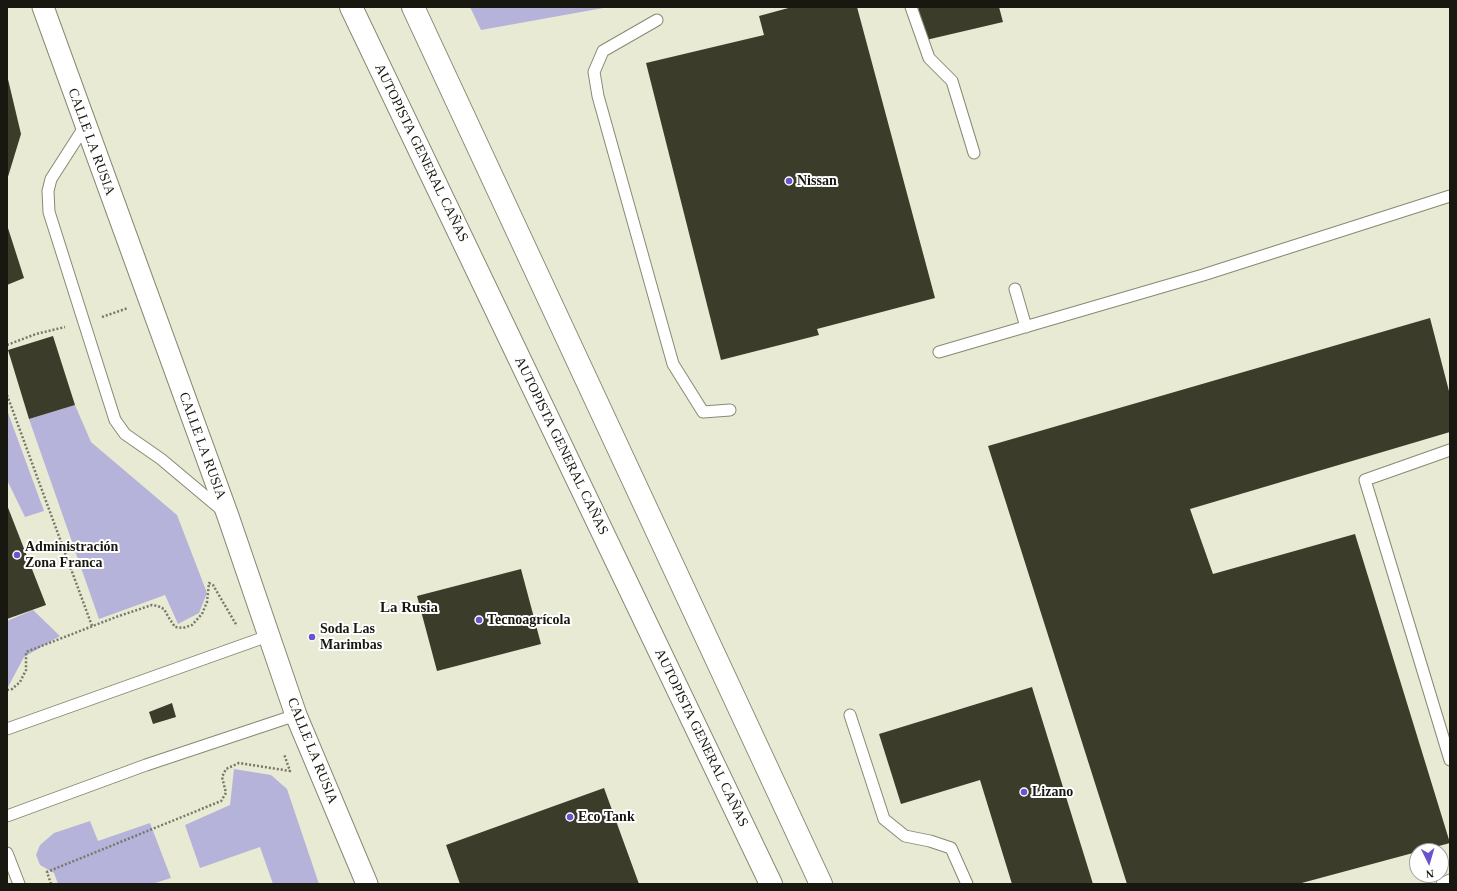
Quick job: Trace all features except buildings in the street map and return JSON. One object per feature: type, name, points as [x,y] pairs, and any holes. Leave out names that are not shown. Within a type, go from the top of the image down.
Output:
[{"type":"highway","name":"AUTOPISTA GENERAL CAÑAS","points":[[351,7],[771,884]]},
{"type":"highway","points":[[413,7],[821,884]]},
{"type":"street","name":"CALLE LA RUSIA","points":[[42,7],[228,516],[296,714],[367,884]]},
{"type":"lane","points":[[911,7],[929,58],[952,82],[974,153]]},
{"type":"lane","points":[[657,20],[603,50],[594,72],[600,103],[673,364],[703,412],[730,410]]},
{"type":"lane","points":[[85,126],[51,179],[48,191],[49,212],[115,420],[124,434],[161,459],[228,516]]},
{"type":"lane","points":[[939,352],[1203,275],[1450,196]]},
{"type":"lane","points":[[1015,289],[1026,327]]},
{"type":"lane","points":[[1450,450],[1365,480],[1450,760]]},
{"type":"lane","points":[[7,729],[268,636]]},
{"type":"lane","points":[[7,816],[146,765],[296,714]]},
{"type":"lane","points":[[850,715],[884,819],[905,836],[930,841],[951,848],[967,884]]},
{"type":"lane","points":[[7,852],[19,884]]},
{"type":"lane","points":[[1442,884],[1450,880]]},
{"type":"path","points":[[7,344],[36,334],[85,322],[150,301]]},
{"type":"path","points":[[7,394],[92,626]]},
{"type":"path","points":[[7,690],[12,689],[20,682],[26,670],[26,652],[92,626],[152,605],[158,606],[164,610],[175,627],[183,628],[192,625],[202,614],[207,602],[209,583],[211,583],[247,644]]},
{"type":"path","points":[[51,884],[47,872],[221,801],[226,793],[222,777],[226,769],[239,763],[290,771],[274,722]]},
{"type":"shaded area","points":[[470,7],[609,7],[481,30]]},
{"type":"shaded area","points":[[75,405],[91,442],[177,515],[207,593],[199,613],[178,624],[165,595],[99,619],[29,419]]},
{"type":"shaded area","points":[[7,410],[44,511],[25,517],[7,480]]},
{"type":"shaded area","points":[[33,610],[60,636],[24,657],[7,687],[7,621]]},
{"type":"shaded area","points":[[234,769],[271,775],[287,789],[319,884],[273,884],[260,847],[200,868],[185,825],[230,805]]},
{"type":"shaded area","points":[[90,821],[98,841],[150,823],[171,878],[152,884],[58,884],[54,873],[40,865],[36,855],[40,845],[54,833]]},
{"type":"place","name":"Nissan","points":[[789,181]]},
{"type":"place","name":"Administración Zona Franca","points":[[17,555]]},
{"type":"place","name":"Tecnoagrícola","points":[[479,620]]},
{"type":"place","name":"Soda Las Marimbas","points":[[312,637]]},
{"type":"place","name":"Lizano","points":[[1024,792]]},
{"type":"place","name":"Eco Tank","points":[[570,817]]},
{"type":"district","name":"La Rusia","points":[[409,608]]}]
